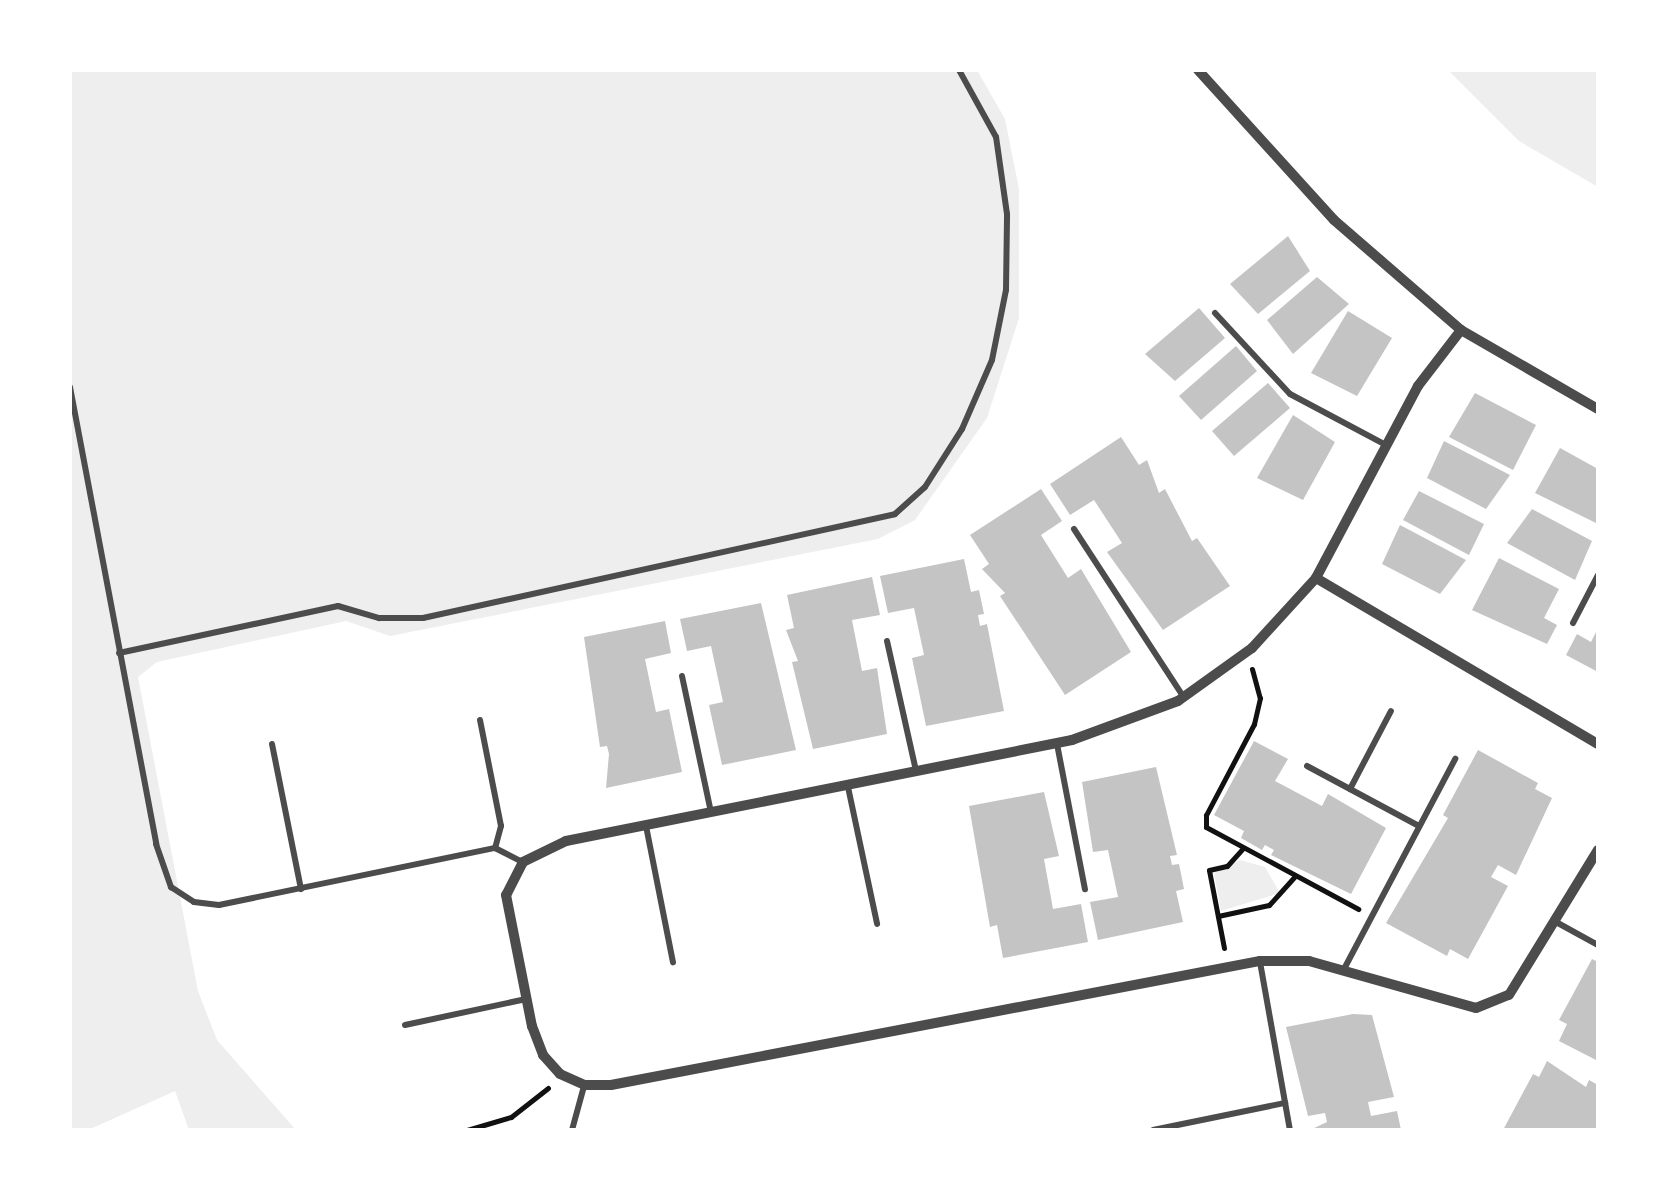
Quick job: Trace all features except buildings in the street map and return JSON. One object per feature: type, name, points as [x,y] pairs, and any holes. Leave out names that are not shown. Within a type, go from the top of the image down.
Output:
[{"type":"street","points":[[1198,70],[1334,220],[1461,330],[1598,409]]},
{"type":"street","points":[[1461,330],[1418,386],[1316,578],[1244,654],[1184,697],[1128,724],[1057,744],[542,848],[522,862],[506,895],[526,999],[542,1055],[560,1074],[585,1084],[611,1085],[1260,961],[1309,960],[1476,1008],[1508,995],[1598,850]]},
{"type":"street","points":[[1316,578],[1598,744]]},
{"type":"lane","points":[[120,654],[338,606],[379,618],[424,618],[894,514],[924,487],[962,428],[992,360],[1006,290],[1006,214],[996,137],[960,70]]},
{"type":"lane","points":[[1215,313],[1290,394],[1387,445]]},
{"type":"lane","points":[[70,387],[120,654],[171,888],[194,902],[219,905],[495,848],[522,862]]},
{"type":"lane","points":[[1074,529],[1184,697]]},
{"type":"lane","points":[[1573,622],[1598,574]]},
{"type":"lane","points":[[887,641],[916,773]]},
{"type":"lane","points":[[682,676],[712,814]]},
{"type":"lane","points":[[1350,789],[1391,711]]},
{"type":"lane","points":[[480,720],[501,826],[495,848]]},
{"type":"lane","points":[[272,744],[302,889]]},
{"type":"lane","points":[[1057,744],[1085,888]]},
{"type":"lane","points":[[1344,969],[1455,759]]},
{"type":"lane","points":[[1307,766],[1419,826]]},
{"type":"lane","points":[[848,787],[877,924]]},
{"type":"lane","points":[[646,826],[673,962]]},
{"type":"lane","points":[[1556,922],[1598,945]]},
{"type":"lane","points":[[1260,961],[1290,1130]]},
{"type":"lane","points":[[405,1026],[526,999]]},
{"type":"lane","points":[[572,1130],[585,1084]]},
{"type":"lane","points":[[1153,1130],[1285,1103]]},
{"type":"path","points":[[1244,654],[1258,686],[1258,710],[1205,822],[1243,848],[1372,916]]},
{"type":"path","points":[[1227,965],[1209,870],[1227,866],[1243,848]]},
{"type":"path","points":[[1218,916],[1269,904],[1295,876]]},
{"type":"path","points":[[467,1130],[534,1104],[560,1074]]},
{"type":"shaded area","points":[[70,70],[977,70],[1005,119],[1019,189],[1019,318],[987,418],[915,520],[878,539],[390,636],[346,621],[157,662],[138,677],[198,991],[217,1040],[296,1130],[189,1130],[175,1091],[88,1130],[70,1130]]},
{"type":"shaded area","points":[[1448,70],[1598,70],[1598,187],[1519,141]]},
{"type":"shaded area","points":[[1240,860],[1265,867],[1280,893],[1221,911],[1214,873]]}]
